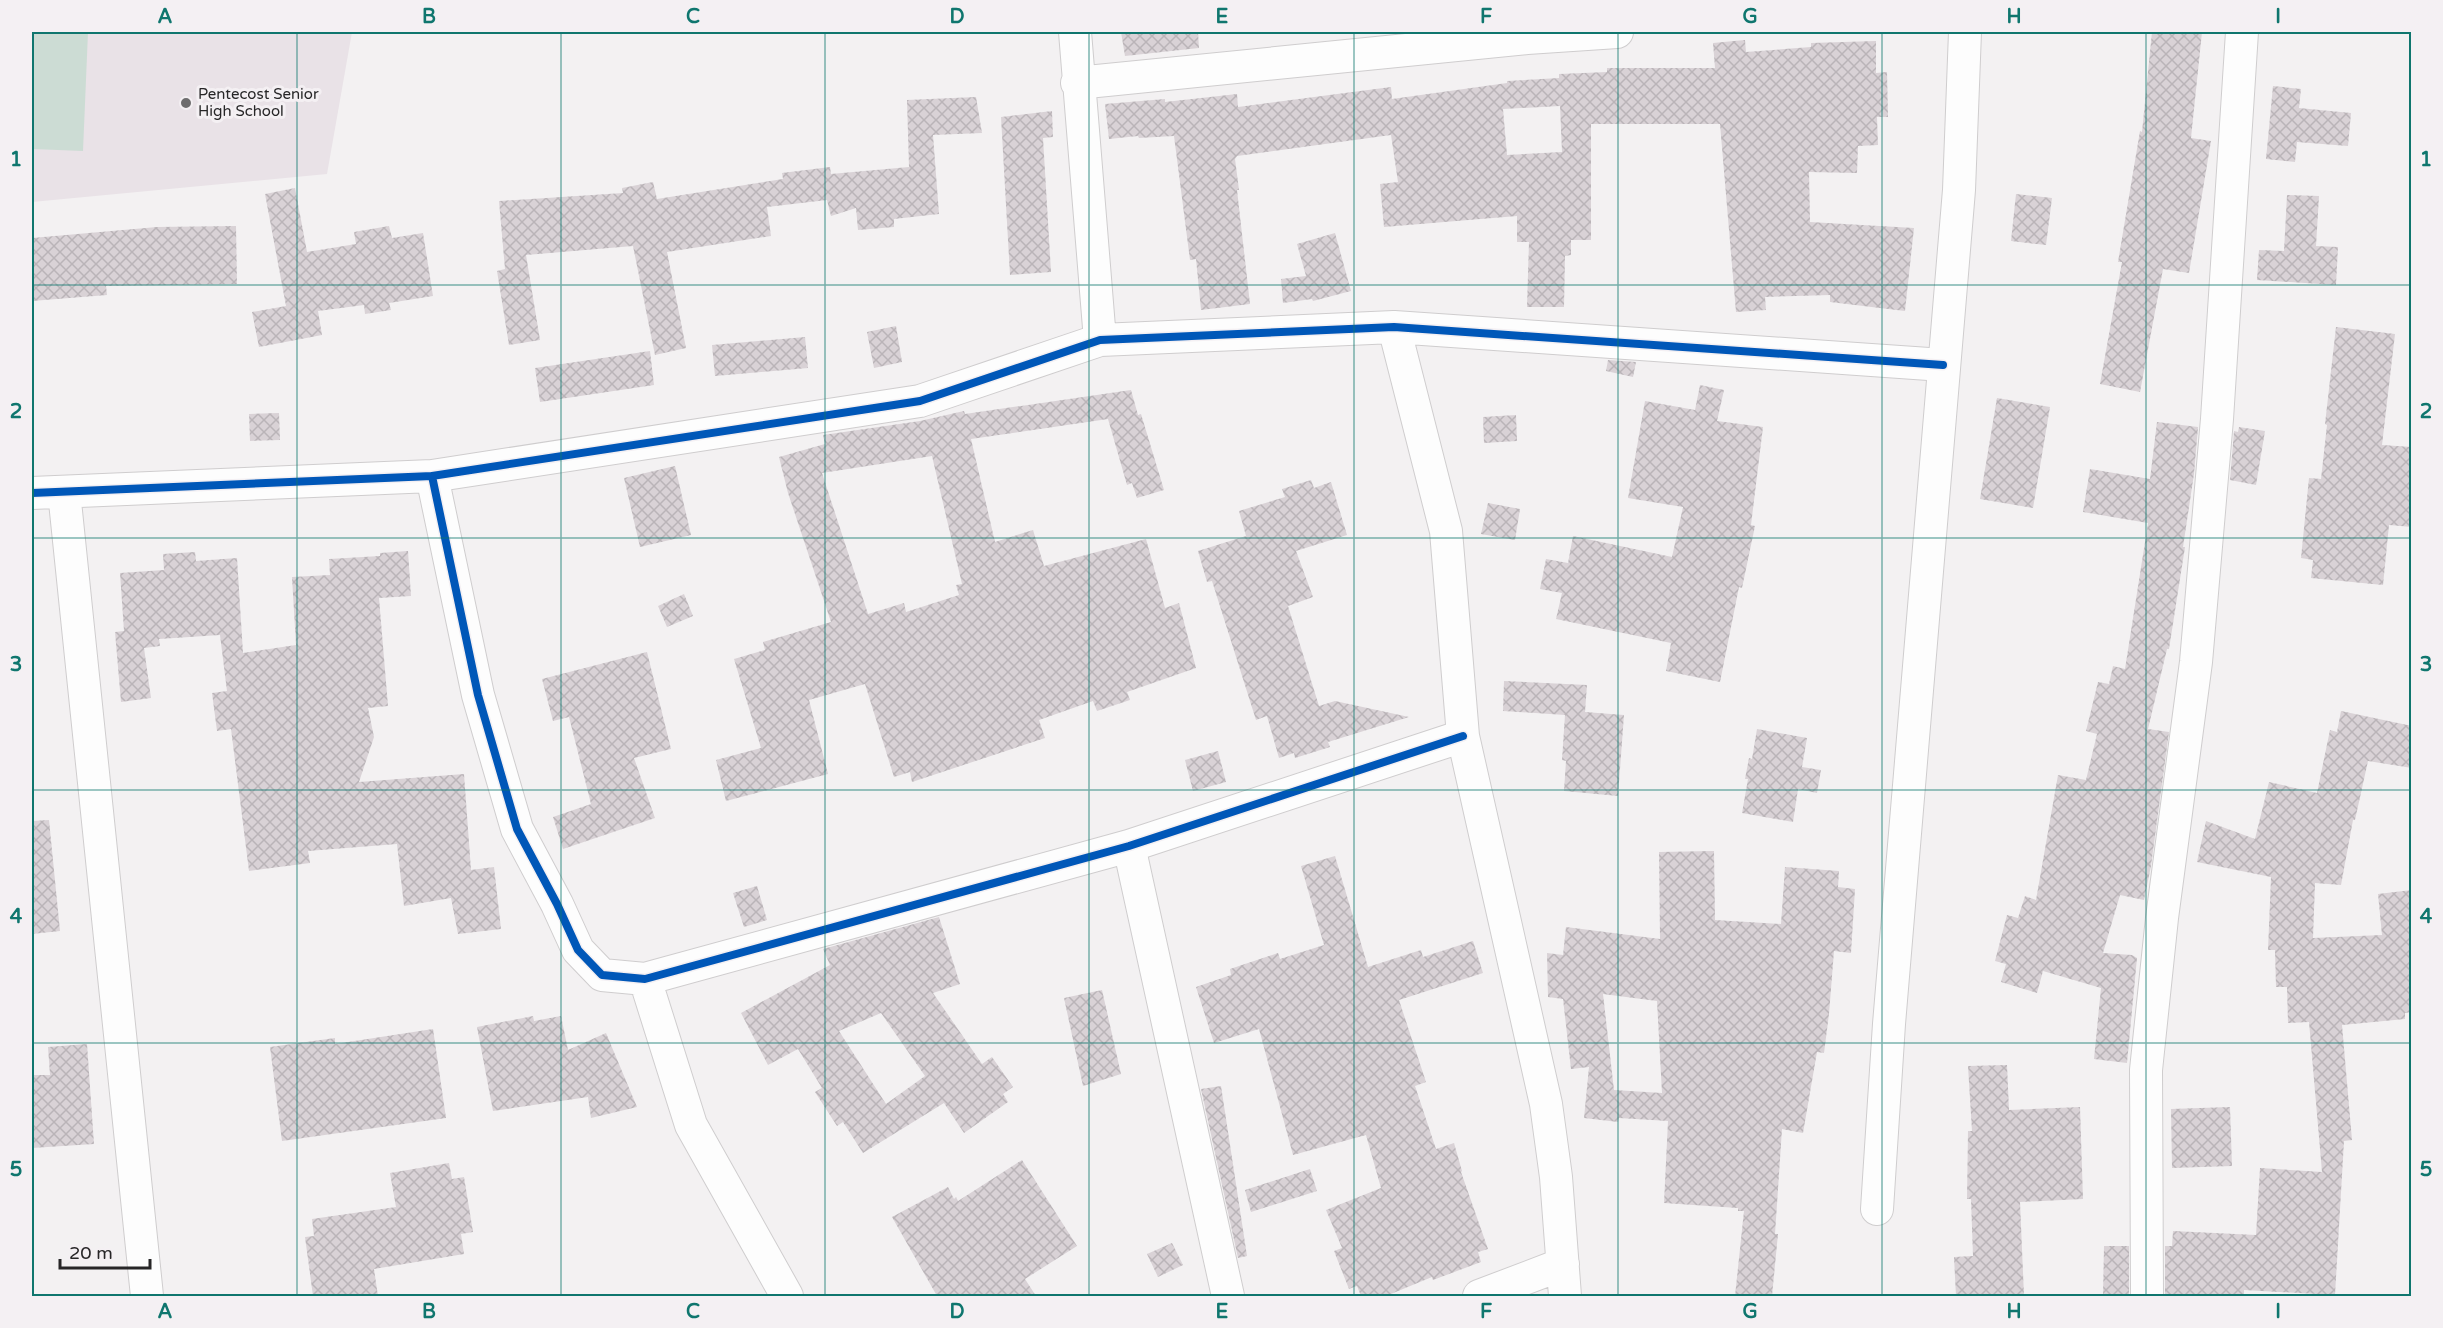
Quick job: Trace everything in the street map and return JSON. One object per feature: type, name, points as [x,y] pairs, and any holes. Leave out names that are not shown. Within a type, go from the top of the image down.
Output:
[{"type":"street","points":[[1075,32],[1077,83],[1100,340]]},
{"type":"street","points":[[1077,83],[1527,38],[1617,32]]},
{"type":"street","points":[[1876,1209],[1889,1024],[1959,190],[1965,32]]},
{"type":"street","points":[[2147,1296],[2146,1070],[2161,929],[2196,662],[2217,419],[2242,32]]},
{"type":"street","points":[[32,493],[432,476],[920,401],[1100,340],[1394,327],[1943,365]]},
{"type":"street","points":[[1394,327],[1446,531],[1463,736],[1546,1104],[1556,1177],[1565,1296]]},
{"type":"street","points":[[432,476],[478,695],[516,829],[557,904],[578,950],[602,975],[645,979],[1129,846],[1463,736]]},
{"type":"street","points":[[64,492],[147,1296]]},
{"type":"street","points":[[1129,846],[1228,1296]]},
{"type":"street","points":[[645,979],[691,1125],[787,1296]]},
{"type":"street","points":[[1479,1296],[1563,1264]]},
{"type":"shaded area","name":"Pentecost Senior High School","points":[[32,32],[352,32],[327,174],[32,202]]},
{"type":"shaded area","points":[[32,32],[88,32],[83,151],[32,149]]},
{"type":"building","points":[[1121,32],[1198,32],[1199,48],[1125,56]]},
{"type":"building","points":[[2152,32],[2202,32],[2191,138],[2211,141],[2189,273],[2163,269],[2140,392],[2100,384],[2122,262],[2118,262],[2140,131],[2142,132]]},
{"type":"building","points":[[1745,40],[1746,52],[1811,47],[1811,43],[1876,41],[1876,73],[1887,72],[1888,117],[1877,117],[1878,145],[1858,146],[1857,173],[1809,172],[1810,222],[1914,228],[1905,311],[1830,302],[1830,295],[1765,297],[1766,310],[1736,312],[1720,124],[1591,124],[1591,240],[1571,240],[1571,255],[1565,256],[1564,307],[1527,307],[1529,242],[1517,242],[1517,216],[1384,227],[1380,184],[1398,182],[1391,135],[1237,156],[1235,159],[1239,190],[1237,190],[1250,304],[1201,310],[1196,259],[1190,260],[1174,136],[1109,139],[1105,104],[1165,99],[1165,102],[1237,94],[1238,107],[1391,87],[1392,99],[1507,83],[1507,81],[1559,78],[1559,74],[1607,72],[1607,68],[1715,68],[1713,43]],"holes":[[[1560,106],[1562,152],[1507,155],[1503,109]]]},
{"type":"building","points":[[2273,86],[2301,89],[2299,108],[2351,113],[2348,146],[2297,142],[2295,162],[2266,159]]},
{"type":"building","points":[[976,97],[982,133],[933,135],[939,214],[894,219],[894,227],[858,230],[856,208],[831,216],[827,200],[767,207],[771,236],[667,252],[686,348],[655,355],[633,246],[526,255],[540,340],[509,345],[497,271],[505,269],[499,201],[623,193],[622,188],[653,182],[657,199],[783,179],[782,173],[830,167],[831,174],[909,167],[907,100]]},
{"type":"building","points":[[1052,111],[1053,137],[1043,138],[1051,272],[1010,275],[1001,117]]},
{"type":"building","points":[[295,188],[307,252],[356,244],[354,232],[389,226],[392,238],[423,233],[433,296],[389,303],[391,310],[365,314],[364,305],[318,311],[322,335],[259,347],[252,312],[286,306],[265,194]]},
{"type":"building","points":[[2016,194],[2052,198],[2046,245],[2011,241]]},
{"type":"building","points":[[2287,195],[2319,196],[2316,246],[2338,247],[2336,285],[2257,280],[2259,250],[2284,251]]},
{"type":"building","points":[[236,226],[237,284],[106,286],[107,295],[32,301],[32,238],[157,227]]},
{"type":"building","points":[[1335,233],[1351,291],[1313,301],[1312,299],[1283,303],[1281,279],[1306,276],[1297,244]]},
{"type":"building","points":[[896,326],[902,362],[874,368],[867,332]]},
{"type":"building","points":[[2336,327],[2395,334],[2382,445],[2412,447],[2412,527],[2389,525],[2383,585],[2311,578],[2313,560],[2301,558],[2309,478],[2321,479]]},
{"type":"building","points":[[805,337],[808,368],[715,376],[712,345]]},
{"type":"building","points":[[650,351],[654,385],[540,402],[535,368]]},
{"type":"building","points":[[1608,360],[1636,362],[1633,377],[1606,371]]},
{"type":"building","points":[[1700,385],[1724,390],[1717,421],[1763,427],[1751,525],[1755,526],[1742,588],[1739,587],[1720,682],[1666,671],[1671,643],[1556,619],[1562,593],[1540,589],[1546,559],[1568,563],[1573,536],[1672,557],[1683,507],[1628,498],[1645,401],[1695,410]]},
{"type":"building","points":[[1131,390],[1138,415],[1141,414],[1164,490],[1137,498],[1132,483],[1127,485],[1108,419],[971,439],[995,542],[1033,530],[1044,566],[1146,539],[1165,608],[1179,603],[1196,668],[1127,692],[1130,700],[1097,711],[1093,701],[1039,720],[1045,738],[912,782],[910,772],[894,777],[865,684],[809,700],[828,774],[726,801],[716,760],[761,748],[734,659],[765,650],[763,642],[831,622],[788,493],[779,457],[825,444],[823,435],[920,421],[964,411],[965,414]],"holes":[[[932,456],[962,584],[956,585],[959,595],[906,612],[904,603],[868,614],[822,473]]]},
{"type":"building","points":[[1997,398],[2050,407],[2033,508],[1980,499]]},
{"type":"building","points":[[279,413],[280,440],[250,441],[249,414]]},
{"type":"building","points":[[1516,415],[1517,441],[1484,443],[1483,417]]},
{"type":"building","points":[[2157,422],[2198,427],[2194,474],[2183,547],[2185,547],[2169,649],[2167,649],[2148,729],[2169,732],[2151,866],[2144,900],[2120,895],[2103,953],[2132,955],[2137,958],[2127,1063],[2094,1059],[2101,988],[2043,971],[2037,993],[2001,982],[2006,964],[1995,961],[2007,915],[2018,918],[2025,896],[2036,900],[2058,775],[2086,780],[2097,734],[2086,731],[2098,682],[2109,684],[2113,666],[2125,669],[2148,523],[2083,512],[2090,469],[2150,479]]},
{"type":"building","points":[[2239,427],[2265,431],[2256,485],[2230,480],[2234,431],[2238,432]]},
{"type":"building","points":[[675,466],[691,535],[640,547],[624,478]]},
{"type":"building","points":[[1311,480],[1314,488],[1331,482],[1347,535],[1296,551],[1313,597],[1288,606],[1319,706],[1335,701],[1409,717],[1328,742],[1330,747],[1295,758],[1294,753],[1279,758],[1267,716],[1256,720],[1212,581],[1207,582],[1198,551],[1246,536],[1239,511],[1285,497],[1282,489]]},
{"type":"building","points":[[1488,503],[1520,509],[1515,540],[1481,534]]},
{"type":"building","points":[[408,551],[411,596],[379,598],[388,706],[368,708],[374,737],[359,782],[464,774],[471,870],[494,867],[501,929],[458,934],[451,898],[404,906],[397,844],[308,851],[310,863],[249,871],[231,729],[217,731],[212,693],[227,691],[220,635],[159,639],[160,646],[144,648],[151,698],[121,702],[115,632],[124,631],[120,573],[164,570],[163,554],[195,552],[196,561],[237,558],[243,653],[296,645],[292,577],[330,575],[329,559],[380,556],[380,553]]},
{"type":"building","points":[[684,594],[693,616],[667,627],[658,606]]},
{"type":"building","points":[[647,652],[671,749],[634,758],[655,818],[563,849],[553,817],[591,804],[569,717],[553,721],[542,679]]},
{"type":"building","points":[[1504,681],[1587,685],[1585,712],[1624,715],[1618,796],[1564,791],[1566,761],[1562,760],[1565,715],[1503,711]]},
{"type":"building","points":[[2341,711],[2412,726],[2412,768],[2368,761],[2355,820],[2353,820],[2341,885],[2315,883],[2313,938],[2382,935],[2378,894],[2412,890],[2412,1012],[2405,1013],[2405,1019],[2342,1025],[2352,1140],[2344,1141],[2335,1295],[2244,1290],[2244,1296],[2165,1294],[2165,1246],[2172,1246],[2173,1231],[2256,1235],[2260,1168],[2322,1172],[2309,1022],[2288,1023],[2287,987],[2276,987],[2275,950],[2268,950],[2271,877],[2197,862],[2206,821],[2255,839],[2269,782],[2317,793],[2330,730],[2337,732]]},
{"type":"building","points":[[1757,729],[1807,738],[1802,767],[1821,770],[1817,793],[1798,789],[1793,822],[1742,813],[1748,779],[1745,779],[1749,758],[1752,759]]},
{"type":"building","points":[[1218,751],[1226,782],[1193,791],[1185,760]]},
{"type":"building","points":[[49,820],[60,931],[32,934],[32,821]]},
{"type":"building","points":[[1714,851],[1715,920],[1781,924],[1785,867],[1839,871],[1838,887],[1855,889],[1851,953],[1834,951],[1824,1053],[1817,1052],[1803,1133],[1782,1129],[1775,1234],[1778,1234],[1772,1296],[1735,1296],[1744,1211],[1738,1211],[1738,1208],[1664,1203],[1668,1121],[1619,1118],[1618,1122],[1584,1118],[1589,1067],[1571,1069],[1563,999],[1548,997],[1547,953],[1563,955],[1566,927],[1660,939],[1659,852]],"holes":[[[1603,994],[1657,1001],[1662,1093],[1614,1090]]]},
{"type":"building","points":[[1335,856],[1368,967],[1421,950],[1423,957],[1473,941],[1483,973],[1399,1000],[1426,1082],[1415,1086],[1436,1149],[1454,1143],[1461,1172],[1488,1249],[1478,1252],[1481,1262],[1433,1280],[1432,1277],[1386,1296],[1361,1296],[1357,1286],[1349,1289],[1334,1251],[1342,1248],[1326,1210],[1381,1188],[1366,1135],[1293,1155],[1259,1029],[1214,1043],[1196,987],[1231,975],[1230,969],[1278,953],[1280,959],[1324,945],[1301,866]]},
{"type":"building","points":[[757,886],[767,920],[744,927],[733,893]]},
{"type":"building","points":[[939,917],[960,984],[933,993],[982,1064],[992,1057],[1013,1087],[1003,1094],[1008,1102],[964,1133],[944,1103],[863,1153],[843,1122],[837,1126],[815,1092],[822,1088],[798,1049],[768,1065],[741,1013],[830,965],[823,949]],"holes":[[[881,1013],[925,1076],[886,1104],[839,1031]]]},
{"type":"building","points":[[1102,990],[1121,1074],[1083,1086],[1064,998]]},
{"type":"building","points":[[533,1016],[534,1021],[561,1016],[568,1050],[606,1033],[637,1107],[591,1118],[588,1097],[493,1111],[477,1027]]},
{"type":"building","points":[[433,1029],[446,1118],[282,1141],[270,1047],[335,1038],[335,1044]]},
{"type":"building","points":[[87,1044],[94,1144],[32,1148],[32,1075],[50,1075],[48,1047]]},
{"type":"building","points":[[2007,1065],[2009,1110],[2080,1107],[2083,1199],[2020,1202],[2024,1296],[1956,1296],[1954,1257],[1973,1256],[1971,1199],[1967,1199],[1968,1131],[1972,1131],[1968,1066]]},
{"type":"building","points":[[1221,1086],[1247,1256],[1238,1258],[1201,1089]]},
{"type":"building","points":[[2230,1107],[2232,1166],[2172,1168],[2171,1109]]},
{"type":"building","points":[[1022,1160],[1077,1246],[1025,1279],[1036,1296],[937,1296],[892,1217],[948,1187],[954,1199],[956,1197],[958,1201]]},
{"type":"building","points":[[449,1163],[452,1179],[464,1177],[473,1232],[461,1234],[464,1254],[374,1269],[378,1296],[313,1296],[305,1237],[314,1236],[312,1219],[396,1207],[390,1173]]},
{"type":"building","points":[[1310,1169],[1317,1191],[1251,1212],[1245,1190]]},
{"type":"building","points":[[1172,1243],[1183,1265],[1158,1277],[1147,1254]]},
{"type":"building","points":[[2104,1246],[2129,1246],[2129,1296],[2103,1296]]},
{"type":"cycle path","points":[[32,493],[432,476],[920,401],[1100,340],[1394,327],[1943,365]]},
{"type":"cycle path","points":[[432,476],[478,695],[517,829],[557,904],[578,950],[602,975],[645,979],[1129,846],[1463,736]]},
{"type":"place","name":"Pentecost Senior High School","points":[[186,103]]}]
